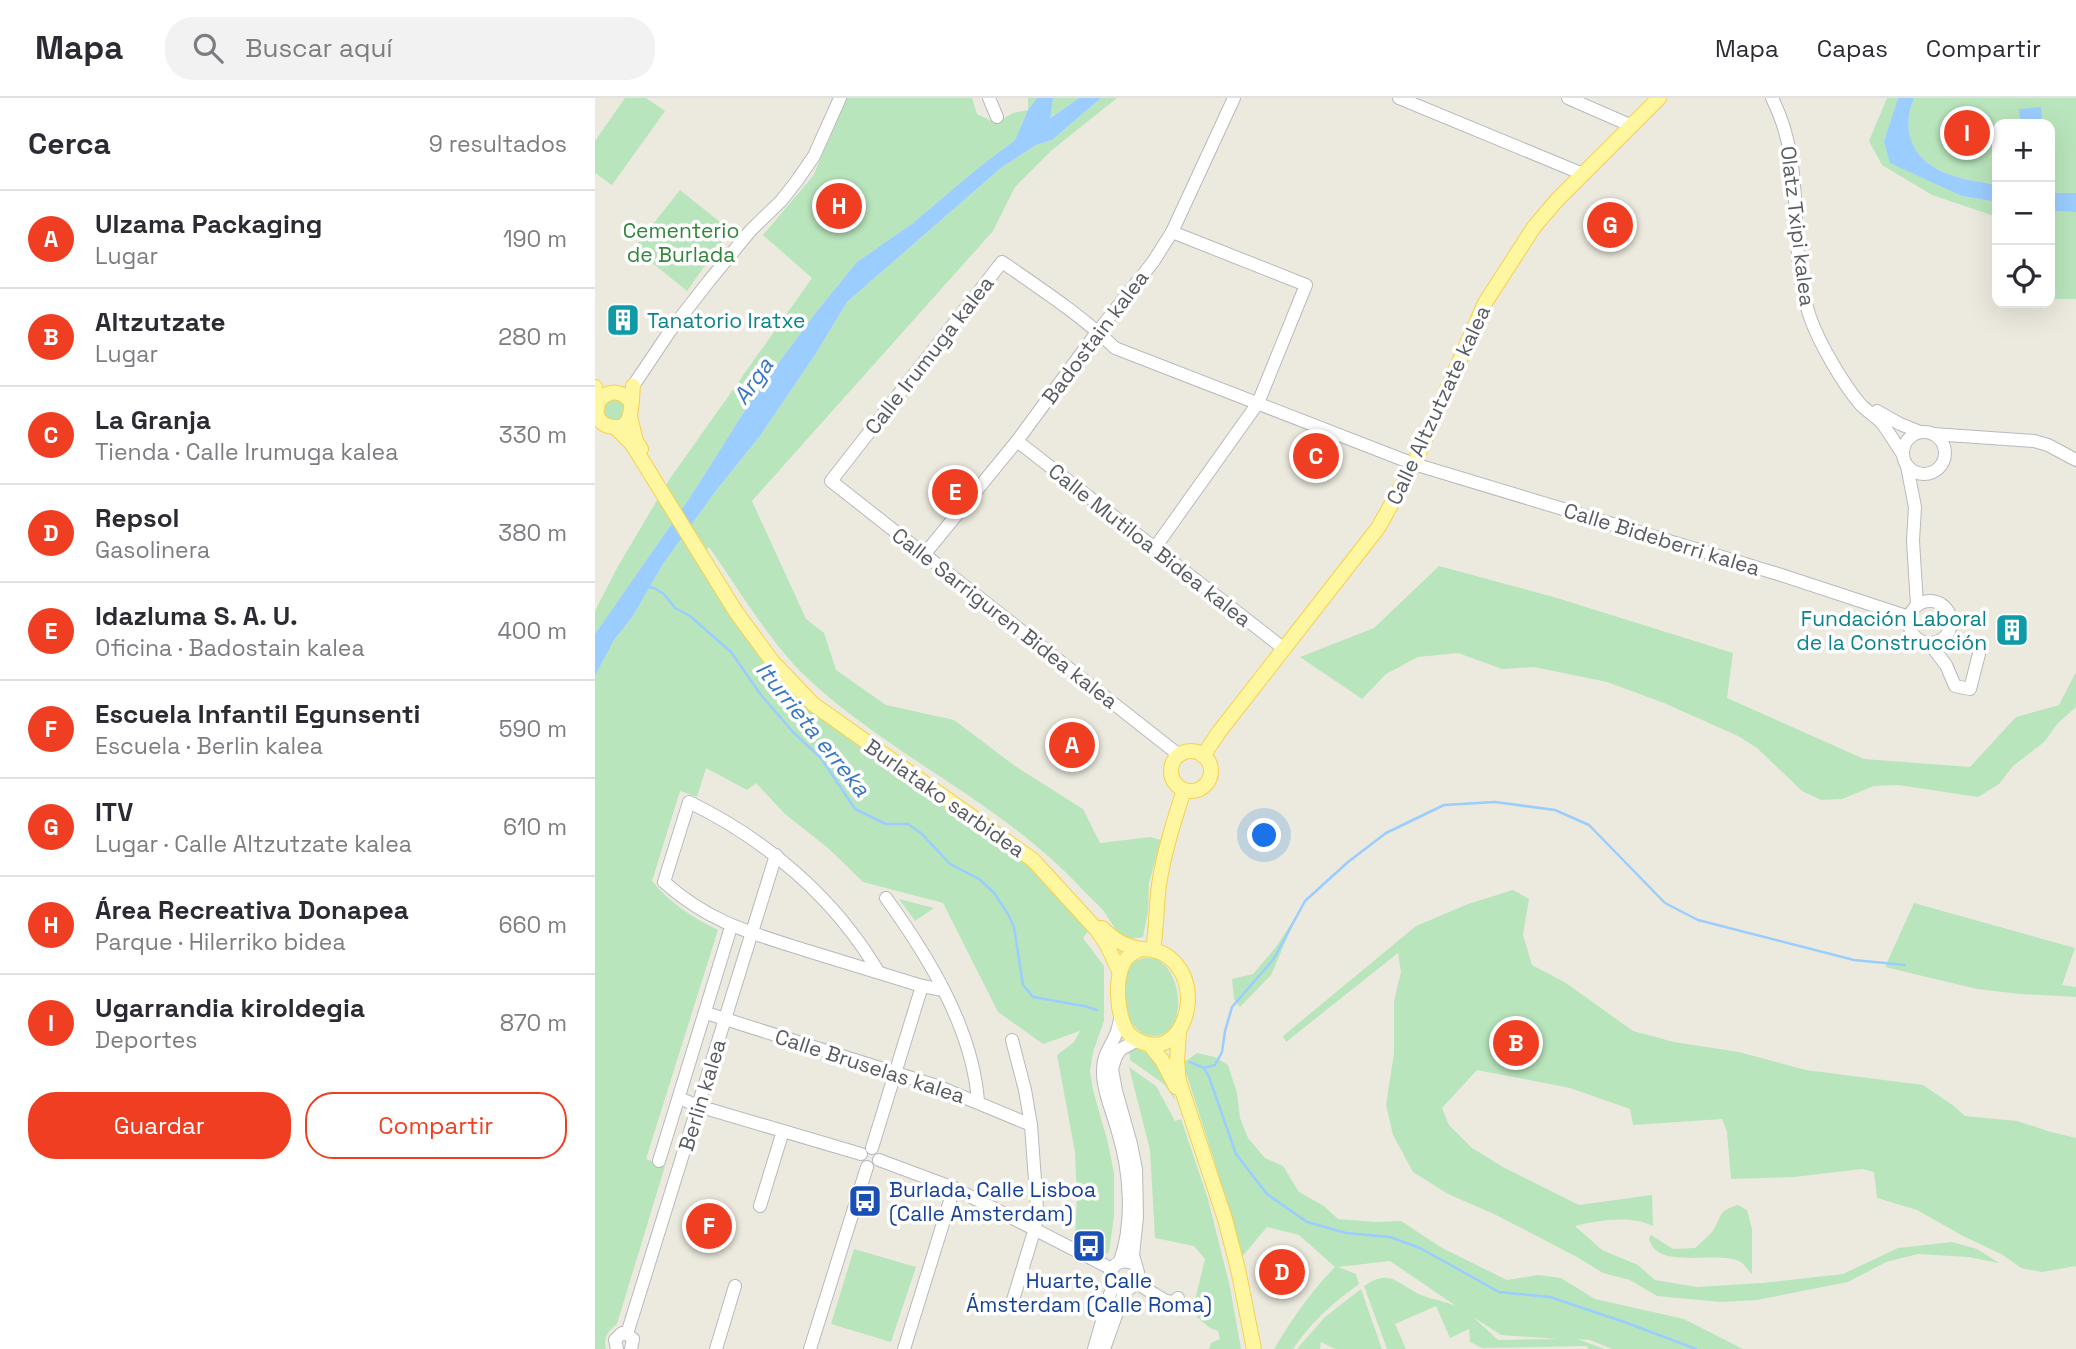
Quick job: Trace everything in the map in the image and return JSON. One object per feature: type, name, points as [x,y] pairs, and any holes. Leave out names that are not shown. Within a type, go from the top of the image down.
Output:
[{"type":"main road","name":"Calle Altzutzate kalea","points":[[1203,756],[1283,648],[1378,528],[1414,464],[1485,303],[1534,227],[1658,98]]},
{"type":"main road","points":[[595,376],[627,398],[631,410]]},
{"type":"main road","points":[[633,386],[631,410],[622,425],[604,428],[597,413],[597,394],[633,386]]},
{"type":"main road","name":"Burlatako sarbidea","points":[[631,410],[636,441],[657,480],[737,612],[772,661],[813,704],[1033,860],[1097,930],[1119,972]]},
{"type":"main road","name":"Burlatako sarbidea","points":[[604,428],[632,444],[657,480]]},
{"type":"main road","name":"Burlatako sarbidea","points":[[706,560],[760,637],[818,701],[1037,858],[1103,930],[1126,946],[1147,949]]},
{"type":"main road","points":[[1192,751],[1203,756],[1210,767],[1208,781],[1198,790],[1184,790],[1174,783],[1171,777],[1172,765],[1179,755],[1192,751]]},
{"type":"main road","points":[[1147,949],[1156,930],[1159,886],[1168,839],[1184,790]]},
{"type":"main road","points":[[1147,949],[1163,952],[1173,961],[1182,973],[1188,990],[1189,1005],[1179,1031],[1179,1081],[1225,1219],[1238,1269],[1251,1349],[1220,1219],[1174,1080],[1162,1060],[1143,1042],[1130,1035],[1121,1012],[1119,972],[1131,954],[1147,949]]},
{"type":"main road","points":[[1143,1042],[1161,1044],[1179,1031]]},
{"type":"street","points":[[633,386],[670,331],[709,281],[751,230],[796,183],[814,156],[840,98]]},
{"type":"street","points":[[989,98],[997,117]]},
{"type":"street","name":"Badostain kalea","points":[[923,556],[1017,441],[1153,262],[1172,232],[1234,98]]},
{"type":"street","points":[[1399,98],[1583,174]]},
{"type":"street","points":[[1568,98],[1632,126]]},
{"type":"street","name":"Olatz Txipi kalea","points":[[1774,98],[1792,137],[1798,162],[1805,262],[1818,316],[1828,343],[1847,378],[1864,400],[1880,414],[1926,433],[2034,441],[2048,445],[2076,460]]},
{"type":"street","name":"Olatz Txipi kalea","points":[[1774,98],[1794,166],[1798,262],[1810,317],[1838,372],[1861,405],[1880,421],[1902,453]]},
{"type":"street","points":[[1154,549],[1258,403],[1306,285],[1172,232]]},
{"type":"street","name":"Calle Irumuga kalea","points":[[831,481],[1002,262],[1045,291],[1115,348],[1414,464]]},
{"type":"street","points":[[1907,467],[1915,473],[1926,475],[1938,470],[1946,453],[1942,441],[1926,433],[1915,434],[1906,442],[1902,453],[1915,507],[1913,541],[1917,605],[1908,624],[1918,640],[1935,642],[1950,630],[1951,617],[1943,606],[1931,601],[1916,576]]},
{"type":"street","name":"Olatz Txipi kalea","points":[[1946,453],[1958,443],[1978,438]]},
{"type":"street","name":"Calle Mutiloa Bidea kalea","points":[[1017,441],[1283,648]]},
{"type":"street","name":"Calle Bideberri kalea","points":[[1414,464],[1778,574],[1909,617]]},
{"type":"street","points":[[1915,507],[1926,475]]},
{"type":"street","name":"Calle Sarriguren Bidea kalea","points":[[831,481],[1179,755]]},
{"type":"street","points":[[1917,605],[1931,601]]},
{"type":"street","points":[[1935,642],[1955,686],[1970,689],[1980,650]]},
{"type":"street","points":[[880,973],[858,939],[806,881],[776,855],[734,826],[689,802],[664,882],[695,907],[731,927],[922,986],[943,990]]},
{"type":"street","name":"Berlin kalea","points":[[617,1349],[615,1340],[618,1336],[627,1334],[776,855]]},
{"type":"street","points":[[886,898],[917,942],[943,990],[968,1053],[977,1083],[978,1102]]},
{"type":"street","points":[[659,1161],[731,927]]},
{"type":"street","points":[[810,1349],[867,1167],[874,1166],[871,1154],[922,986]]},
{"type":"street","points":[[1121,1012],[1117,1032],[1105,1056],[1103,1069],[1120,1137],[1127,1181],[1127,1223],[1111,1279],[1119,1287],[1129,1289],[1137,1283],[1138,1270],[1133,1255],[1136,1169],[1112,1069],[1121,1049],[1143,1042]]},
{"type":"street","name":"Calle Bruselas kalea","points":[[706,1013],[896,1072],[1031,1125]]},
{"type":"street","points":[[1012,1040],[1031,1125],[1036,1182],[1035,1228],[1013,1300]]},
{"type":"street","points":[[679,1098],[783,1131],[871,1154],[954,1188],[1116,1265],[1128,1261],[1135,1264]]},
{"type":"street","points":[[760,1206],[783,1131]]},
{"type":"street","points":[[904,1349],[954,1188]]},
{"type":"street","points":[[1137,1283],[1166,1301],[1174,1302],[1178,1298]]},
{"type":"street","points":[[716,1349],[736,1286]]},
{"type":"street","points":[[1094,1349],[1119,1287]]},
{"type":"street","points":[[1104,1349],[1119,1287]]},
{"type":"street","points":[[627,1334],[633,1339],[635,1348]]},
{"type":"green space","points":[[625,98],[646,98],[665,111],[612,185],[595,173],[595,141]]},
{"type":"green space","points":[[847,98],[972,98],[977,114],[996,123],[1013,113],[1028,110],[1015,140],[913,223],[857,262],[754,396],[691,496],[595,634],[595,611],[669,480],[812,278],[763,235],[813,176]]},
{"type":"green space","points":[[1028,98],[1037,98],[1028,110]]},
{"type":"green space","points":[[1053,98],[1079,98],[1048,119]]},
{"type":"green space","points":[[1101,98],[1117,98],[1052,150],[1015,187],[993,231],[752,501],[806,619],[824,633],[836,670],[886,705],[954,720],[1015,766],[1083,809],[1100,843],[1150,837],[1161,840],[1149,883],[1143,937],[1129,938],[1121,935],[1099,905],[1051,858],[1017,830],[837,704],[804,675],[778,646],[709,547],[700,556],[816,711],[1031,867],[1091,927],[1083,938],[1104,966],[1104,1021],[1093,1052],[1090,1071],[1114,1173],[1114,1217],[1109,1252],[1106,1254],[1075,1240],[1075,1152],[1057,1055],[1074,1042],[1080,1031],[1043,1044],[998,1012],[943,903],[863,882],[828,848],[785,814],[756,783],[747,790],[706,768],[697,797],[680,791],[652,881],[682,909],[718,930],[646,1159],[665,1166],[617,1324],[607,1335],[606,1349],[595,1349],[595,676],[614,640],[633,616],[663,564],[760,436],[847,302],[1002,167],[1036,145],[1052,140]]},
{"type":"green space","points":[[1887,98],[1898,98],[1884,141],[1962,196],[1992,201],[1992,215],[1932,195],[1882,165],[1869,141]]},
{"type":"green space","points":[[1914,98],[2076,98],[2076,193],[2055,193],[2055,119],[1992,119],[1992,184],[1948,174],[1926,161],[1918,153],[1909,134],[1910,110]]},
{"type":"green space","name":"Cementerio de Burlada","points":[[680,190],[730,230],[687,291],[634,248]]},
{"type":"green space","points":[[2055,211],[2076,212],[2076,299],[2055,299]]},
{"type":"green space","points":[[619,397],[627,407],[624,419],[612,423],[602,416],[602,403]]},
{"type":"green space","points":[[1439,566],[1557,598],[1733,653],[1727,698],[1864,759],[1970,767],[2016,717],[2059,705],[2076,672],[2076,707],[2058,723],[2044,742],[2013,766],[1999,784],[1978,797],[1898,785],[1874,786],[1842,799],[1821,800],[1802,791],[1757,748],[1738,736],[1664,703],[1607,682],[1534,667],[1502,669],[1458,653],[1418,657],[1386,674],[1362,699],[1300,657],[1374,628]]},
{"type":"green space","points":[[1513,890],[1529,899],[1523,935],[1532,965],[1566,983],[1633,1031],[1674,1042],[1739,1052],[1806,1070],[1923,1085],[1965,1116],[2017,1121],[2076,1138],[2076,1266],[2042,1272],[2021,1268],[2003,1255],[1917,1210],[1877,1198],[1874,1172],[1862,1169],[1794,1177],[1731,1179],[1727,1132],[1722,1119],[1633,1125],[1630,1109],[1570,1088],[1477,1070],[1442,1108],[1449,1125],[1472,1148],[1503,1167],[1579,1205],[1652,1195],[1653,1226],[1634,1221],[1604,1220],[1575,1226],[1602,1250],[1638,1265],[1655,1280],[1697,1287],[1843,1274],[1898,1248],[1952,1242],[1977,1249],[1999,1263],[1968,1257],[1918,1254],[1886,1262],[1848,1282],[1757,1300],[1720,1302],[1657,1296],[1630,1280],[1603,1273],[1494,1214],[1448,1194],[1413,1172],[1393,1135],[1386,1105],[1394,1053],[1394,1001],[1401,972],[1398,953],[1286,1042],[1283,1036],[1416,926],[1468,904]]},
{"type":"green space","points":[[899,899],[934,908],[915,921]]},
{"type":"green space","points":[[1914,903],[2075,948],[2062,985],[2076,987],[2076,997],[1977,989],[1885,967]]},
{"type":"green space","points":[[1297,915],[1271,975],[1240,1007],[1234,999],[1232,979],[1253,974],[1276,947]]},
{"type":"green space","points":[[1144,958],[1155,959],[1172,975],[1178,1001],[1173,1025],[1165,1033],[1154,1036],[1143,1034],[1135,1027],[1129,1017],[1123,993],[1128,970],[1134,962]]},
{"type":"green space","points":[[1133,1048],[1149,1055],[1161,1068],[1176,1101],[1164,1084],[1130,1060],[1130,1055],[1125,1051]]},
{"type":"green space","points":[[1197,1053],[1215,1057],[1228,1065],[1237,1093],[1240,1118],[1248,1138],[1265,1158],[1283,1166],[1299,1192],[1324,1206],[1338,1219],[1401,1221],[1442,1248],[1507,1280],[1538,1275],[1561,1278],[1595,1299],[1684,1319],[1743,1349],[1612,1349],[1590,1340],[1577,1339],[1605,1349],[1588,1349],[1587,1346],[1482,1348],[1470,1342],[1469,1329],[1450,1338],[1436,1306],[1395,1324],[1406,1349],[1387,1349],[1364,1286],[1374,1280],[1389,1278],[1424,1296],[1456,1306],[1390,1261],[1338,1267],[1356,1274],[1359,1284],[1323,1314],[1293,1349],[1274,1349],[1302,1306],[1335,1267],[1299,1235],[1267,1227],[1241,1258],[1216,1166],[1183,1063]],"holes":[[[1473,1317],[1501,1335],[1558,1339],[1498,1340]]]},
{"type":"green space","points":[[1129,1067],[1156,1086],[1175,1121],[1181,1119],[1208,1199],[1230,1287],[1241,1349],[1209,1349],[1211,1343],[1220,1339],[1218,1331],[1196,1316],[1195,1300],[1205,1259],[1194,1246],[1155,1238],[1150,1150]]},
{"type":"green space","points":[[1738,1205],[1747,1210],[1752,1229],[1752,1274],[1741,1262],[1730,1259],[1663,1254],[1654,1248],[1649,1238],[1651,1235],[1673,1249],[1695,1248],[1712,1232],[1723,1213]]},
{"type":"green space","points":[[854,1249],[916,1267],[891,1342],[831,1324]]},
{"type":"green space","points":[[1361,1289],[1382,1349],[1335,1349],[1321,1342],[1320,1349],[1297,1349],[1325,1317]]},
{"type":"water","points":[[1037,98],[1053,98],[1050,118],[1079,98],[1101,98],[1052,140],[1036,145],[1002,167],[847,302],[760,436],[663,564],[633,616],[614,640],[595,676],[595,634],[691,496],[754,396],[817,311],[857,262],[913,223],[1015,140],[1028,110]]},
{"type":"water","points":[[1898,98],[1914,98],[1908,122],[1909,134],[1918,153],[1936,168],[1954,176],[1992,184],[1992,201],[1962,196],[1890,163],[1884,141]]},
{"type":"water","points":[[2041,107],[2042,119],[2020,119],[2019,109]]},
{"type":"water","points":[[2055,193],[2076,193],[2076,212],[2055,211]]},
{"type":"waterway","name":"Iturrieta erreka","points":[[648,587],[664,594],[675,608],[690,616],[731,652],[761,695],[793,732],[821,758],[855,809],[886,824],[908,824],[921,833],[950,864],[979,879],[994,893],[1014,927],[1023,985],[1033,997],[1097,1010]]},
{"type":"waterway","points":[[1204,1068],[1215,1065],[1222,1052],[1232,1007],[1273,960],[1305,901],[1348,862],[1386,833],[1444,805],[1495,802],[1555,810],[1589,825],[1665,903],[1698,920],[1854,960],[1905,965]]},
{"type":"waterway","name":"Iturrieta erreka","points":[[1190,1062],[1204,1068],[1209,1077],[1236,1154],[1267,1194],[1307,1222],[1346,1233],[1390,1237],[1420,1248],[1499,1292],[1550,1297],[1696,1349]]},
{"type":"place","name":"Ugarrandia kiroldegia","points":[[1967,133]]},
{"type":"place","name":"Área Recreativa Donapea","points":[[839,206]]},
{"type":"place","name":"ITV","points":[[1610,225]]},
{"type":"place","name":"Tanatorio Iratxe","points":[[623,320]]},
{"type":"place","name":"La Granja","points":[[1316,456]]},
{"type":"place","name":"Idazluma S. A. U.","points":[[955,492]]},
{"type":"place","name":"Fundación Laboral de la Construcción","points":[[2012,630]]},
{"type":"place","name":"Ulzama Packaging","points":[[1072,745]]},
{"type":"place","name":"Altzutzate","points":[[1516,1043]]},
{"type":"place","name":"Burlada, Calle Lisboa (Calle Amsterdam)","points":[[865,1201]]},
{"type":"place","name":"Escuela Infantil Egunsenti","points":[[709,1226]]},
{"type":"place","name":"Huarte, Calle Ámsterdam (Calle Roma)","points":[[1089,1246]]},
{"type":"place","name":"Repsol","points":[[1282,1272]]},
{"type":"water label","name":"Arga","points":[[753,381]]}]
